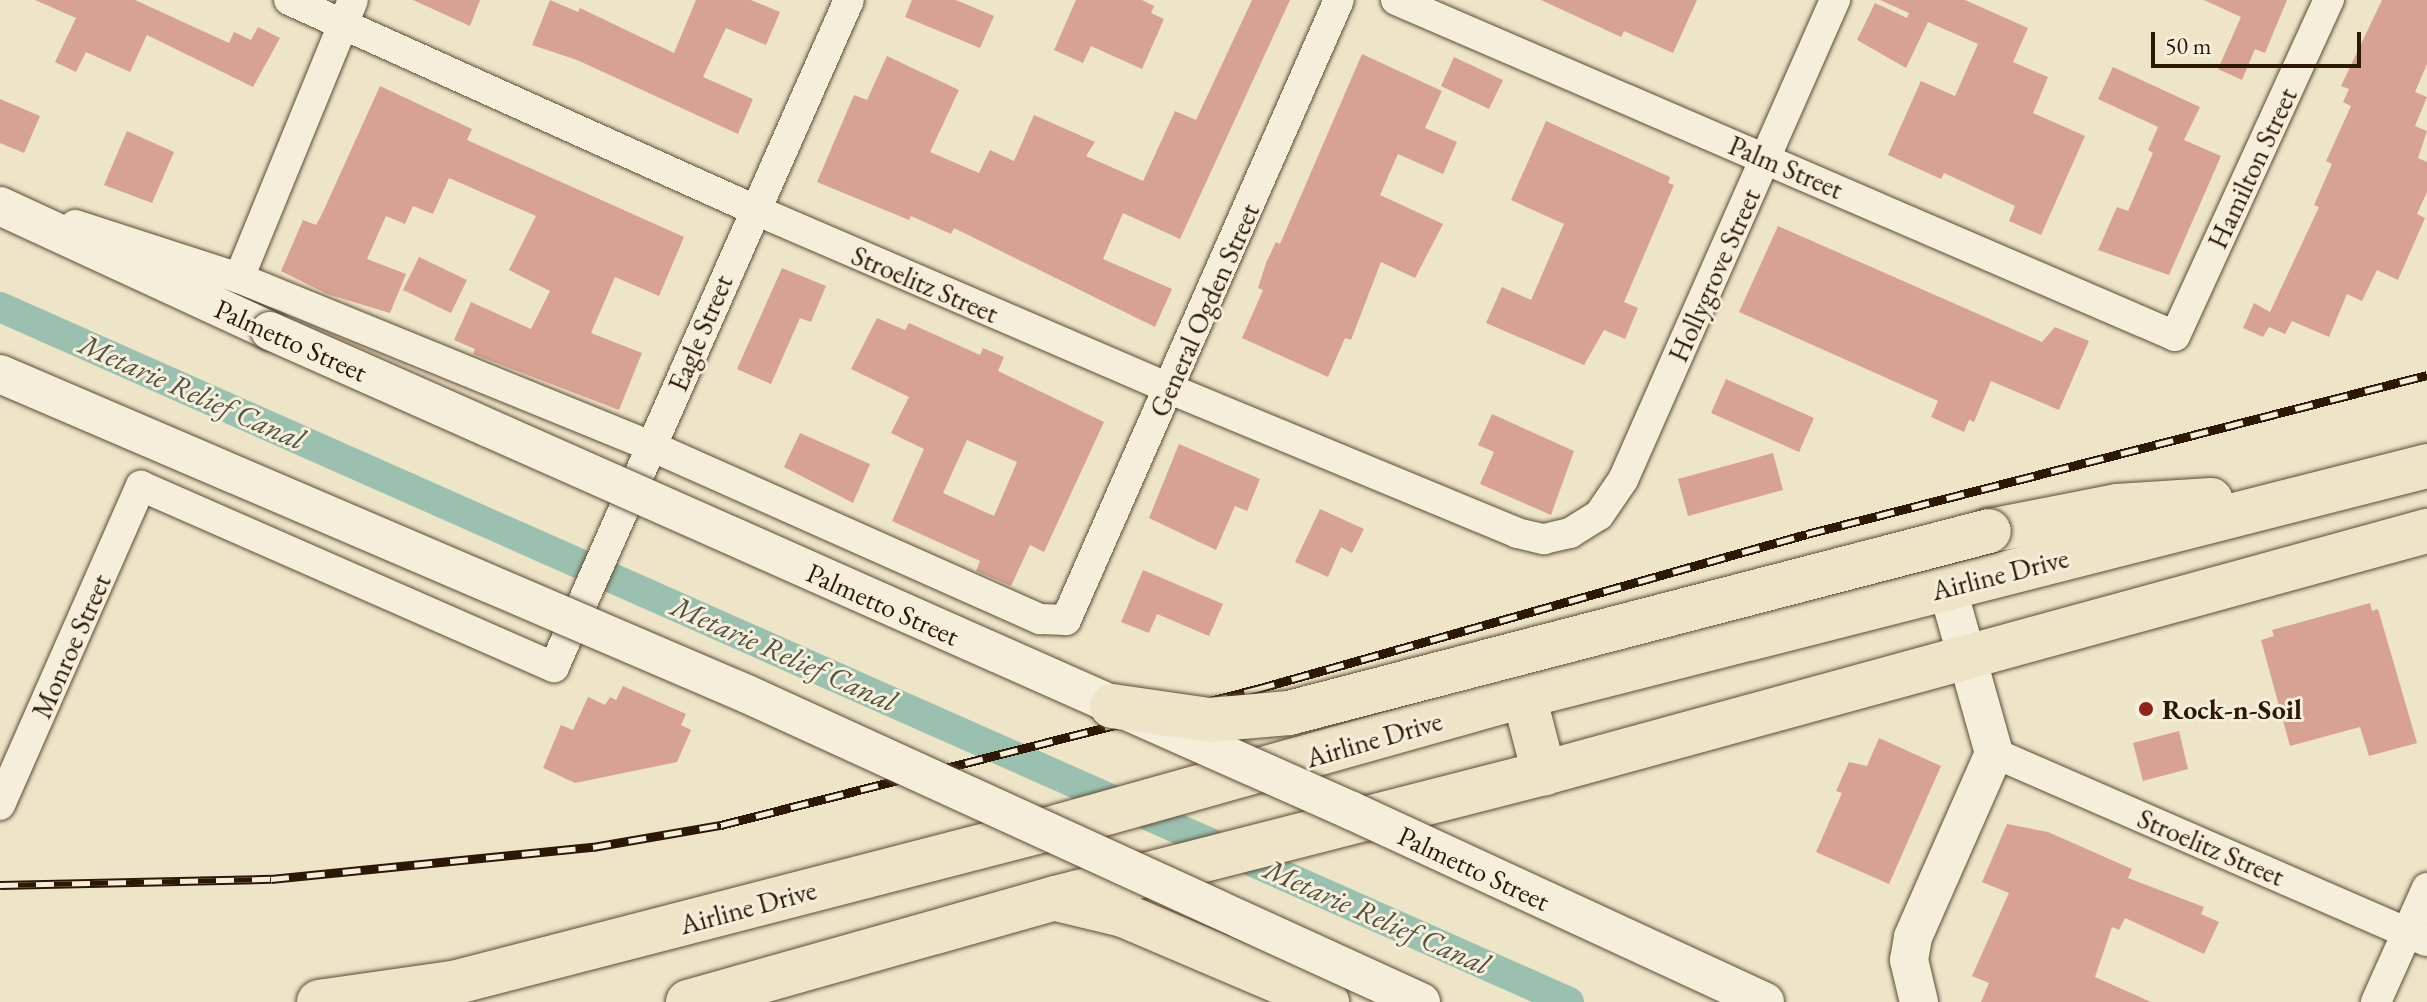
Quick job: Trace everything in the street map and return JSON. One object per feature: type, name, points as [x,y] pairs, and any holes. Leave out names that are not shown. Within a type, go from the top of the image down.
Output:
[{"type":"highway","points":[[2420,468],[2427,519]]},
{"type":"highway","name":"Airline Drive","points":[[339,1001],[454,993],[1524,696],[2420,468]]},
{"type":"highway","points":[[1112,706],[1209,720],[1289,713],[1989,531],[2117,506],[2318,494]]},
{"type":"highway","points":[[700,1001],[1055,898],[1544,773],[2427,531]]},
{"type":"highway","points":[[2096,550],[2114,615]]},
{"type":"highway","points":[[1524,696],[1544,773]]},
{"type":"highway","points":[[1055,898],[1123,915],[1327,1002]]},
{"type":"street","name":"Stroelitz Street","points":[[289,0],[348,12],[753,209],[1170,389],[1517,533],[1544,539],[1570,533]]},
{"type":"street","name":"Eagle Street","points":[[554,667],[753,209],[849,0]]},
{"type":"street","name":"General Ogden Street","points":[[1066,620],[1339,0]]},
{"type":"street","name":"Palm Street","points":[[1396,0],[2175,336]]},
{"type":"street","name":"Hollygrove Street","points":[[1570,533],[1599,515],[1623,480],[1835,0]]},
{"type":"street","name":"Hamilton Street","points":[[2175,336],[2329,0]]},
{"type":"street","points":[[239,278],[348,12]]},
{"type":"street","name":"Palmetto Street","points":[[0,204],[239,278],[651,446],[1040,619],[1066,620]]},
{"type":"street","name":"Palmetto Street","points":[[0,204],[270,331],[1112,706],[1765,1002]]},
{"type":"street","points":[[0,374],[747,694],[1421,1002]]},
{"type":"street","name":"Monroe Street","points":[[0,805],[141,486],[554,667]]},
{"type":"street","points":[[1919,1002],[1909,960],[1913,937],[1994,753],[1947,587]]},
{"type":"street","name":"Stroelitz Street","points":[[1994,753],[2417,937]]},
{"type":"street","points":[[2376,1002],[2417,937],[2427,888]]},
{"type":"building","points":[[35,0],[135,0],[229,43],[234,32],[251,40],[258,27],[280,38],[253,87],[147,35],[130,72],[86,52],[76,72],[55,62],[76,18]]},
{"type":"building","points":[[413,0],[480,0],[470,26]]},
{"type":"building","points":[[550,0],[578,12],[580,8],[674,53],[696,0],[751,0],[780,12],[766,45],[726,28],[703,77],[753,99],[738,134],[577,60],[532,45]]},
{"type":"building","points":[[912,0],[956,0],[994,16],[980,48],[905,17]]},
{"type":"building","points":[[1076,0],[1142,0],[1154,6],[1151,13],[1164,19],[1142,69],[1091,46],[1083,63],[1054,50]]},
{"type":"building","points":[[1252,0],[1290,0],[1180,239],[1123,213],[1103,259],[1172,289],[1155,327],[954,228],[951,234],[911,216],[909,220],[817,182],[854,95],[867,100],[887,56],[959,90],[930,152],[979,173],[990,150],[1014,161],[1034,115],[1095,142],[1086,156],[1143,181],[1175,111],[1196,120]]},
{"type":"building","points":[[1541,0],[1697,0],[1673,53],[1624,31],[1621,37]]},
{"type":"building","points":[[1880,0],[1965,0],[2028,28],[2013,62],[2048,77],[2033,113],[2085,136],[2041,235],[2009,221],[2015,206],[1944,173],[1941,179],[1888,155],[1921,81],[1955,96],[1978,44],[1928,22],[1906,68],[1857,40],[1875,3],[1907,18],[1909,13]]},
{"type":"building","points":[[2204,0],[2287,0],[2265,53],[2255,49],[2242,80],[2218,69],[2241,17]]},
{"type":"building","points":[[2382,0],[2427,0],[2427,64],[2415,92],[2427,97],[2415,126],[2427,131],[2418,158],[2427,162],[2427,192],[2417,214],[2425,218],[2398,280],[2377,270],[2362,301],[2347,294],[2329,337],[2292,321],[2285,334],[2269,327],[2263,337],[2243,328],[2254,303],[2270,312],[2319,207],[2314,205],[2332,164],[2326,161],[2351,106],[2343,102],[2349,89],[2341,86]]},
{"type":"building","points":[[1362,54],[1442,91],[1425,128],[1457,142],[1443,174],[1398,154],[1380,195],[1443,224],[1415,278],[1381,262],[1351,340],[1345,338],[1328,377],[1242,338],[1263,290],[1258,288],[1266,263],[1276,242],[1280,244]]},
{"type":"building","points":[[1454,57],[1503,80],[1489,109],[1441,86]]},
{"type":"building","points":[[2113,67],[2200,107],[2184,140],[2221,156],[2169,275],[2098,250],[2117,207],[2128,211],[2153,153],[2148,150],[2158,127],[2098,99]]},
{"type":"building","points":[[380,86],[472,129],[467,140],[684,237],[659,296],[615,277],[591,333],[642,353],[619,410],[473,354],[475,349],[454,340],[471,302],[531,329],[550,291],[509,270],[536,216],[449,178],[433,214],[413,206],[405,224],[386,216],[367,259],[406,274],[390,313],[327,294],[281,271],[303,220],[316,225],[322,214]]},
{"type":"building","points":[[0,99],[40,116],[24,153],[0,143]]},
{"type":"building","points":[[1546,121],[1670,177],[1668,183],[1674,185],[1624,302],[1638,308],[1625,339],[1604,330],[1584,365],[1486,323],[1502,287],[1531,300],[1564,224],[1511,200]]},
{"type":"building","points":[[127,131],[174,152],[152,203],[104,185]]},
{"type":"building","points":[[1778,226],[2042,342],[2055,327],[2089,341],[2059,410],[1991,381],[1974,422],[1969,420],[1964,432],[1931,417],[1938,401],[1739,312]]},
{"type":"building","points":[[419,257],[467,280],[451,313],[403,290]]},
{"type":"building","points":[[782,268],[826,286],[811,322],[800,318],[771,384],[737,369]]},
{"type":"building","points":[[877,318],[905,330],[909,323],[980,355],[983,348],[1004,357],[998,371],[1104,422],[1044,552],[1030,545],[1011,586],[976,571],[980,561],[892,521],[924,449],[891,433],[909,397],[851,369]],"holes":[[[967,440],[1017,462],[994,516],[943,493]]]},
{"type":"building","points":[[1726,379],[1814,418],[1799,452],[1711,413]]},
{"type":"building","points":[[1492,414],[1574,451],[1551,515],[1480,484],[1494,452],[1478,445]]},
{"type":"building","points":[[800,433],[870,464],[853,503],[784,467]]},
{"type":"building","points":[[1179,444],[1260,479],[1247,511],[1235,506],[1216,550],[1149,518]]},
{"type":"building","points":[[1773,453],[1783,490],[1688,516],[1678,479]]},
{"type":"building","points":[[1320,509],[1364,529],[1352,553],[1341,547],[1328,577],[1295,562]]},
{"type":"building","points":[[1143,570],[1223,604],[1209,636],[1157,614],[1149,633],[1121,622]]},
{"type":"building","points":[[2370,603],[2372,611],[2378,609],[2417,743],[2369,756],[2360,727],[2290,746],[2261,640],[2274,636],[2272,630]]},
{"type":"building","points":[[623,686],[686,714],[681,725],[691,730],[677,762],[575,783],[543,768],[561,725],[573,730],[588,697],[605,705],[610,697],[616,700]]},
{"type":"building","points":[[2179,731],[2188,769],[2143,781],[2133,743]]},
{"type":"building","points":[[1879,738],[1941,766],[1889,884],[1816,852],[1842,793],[1836,791],[1849,762],[1867,766]]},
{"type":"building","points":[[2007,824],[2048,832],[2132,869],[2128,878],[2204,907],[2201,914],[2219,922],[2204,954],[2125,918],[2119,930],[2112,927],[2095,977],[2151,1002],[1981,1002],[1989,983],[1972,976],[2009,893],[1982,882]]},
{"type":"waterway","name":"Metarie Relief Canal","points":[[0,307],[1569,1002]]},
{"type":"railway","points":[[0,885],[271,879],[593,847],[721,825],[1257,689],[1807,534],[2427,375]]},
{"type":"place","name":"Rock-n-Soil","points":[[2146,709]]}]
